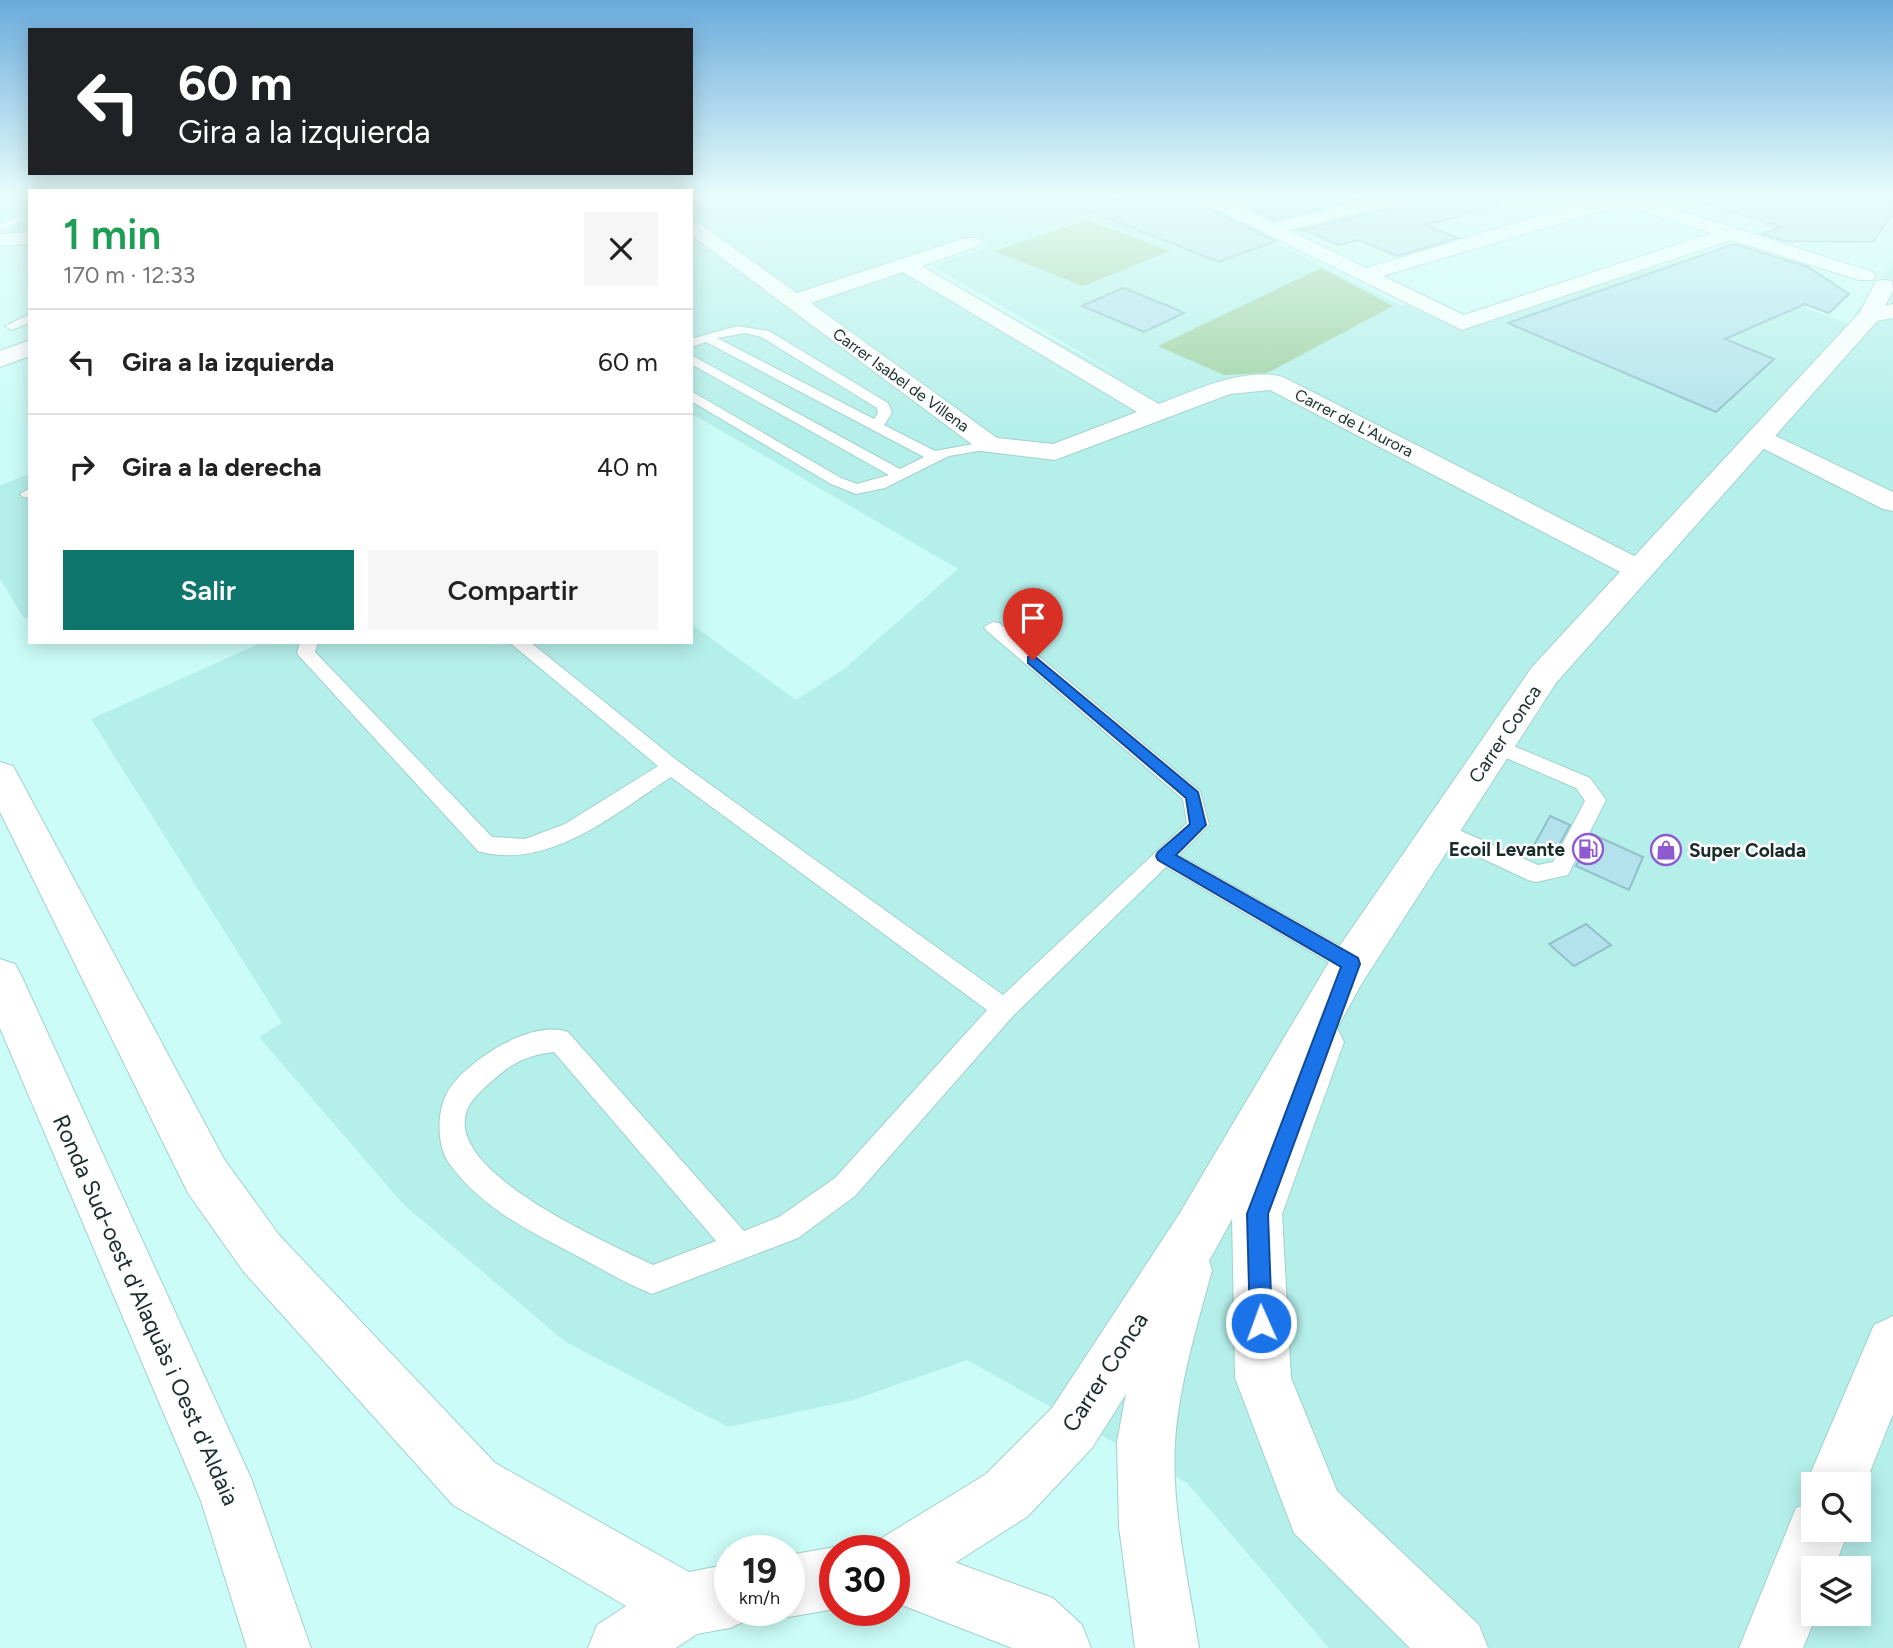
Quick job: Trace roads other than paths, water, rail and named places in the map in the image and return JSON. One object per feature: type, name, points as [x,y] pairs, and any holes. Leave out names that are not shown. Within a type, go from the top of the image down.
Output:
[{"type":"street","name":"Carrer Isabel de Villena","points":[[754,273],[990,445],[1055,452]]},
{"type":"street","points":[[793,302],[882,273]]},
{"type":"street","points":[[919,273],[1157,413]]},
{"type":"street","points":[[1360,273],[1462,323],[1612,273]]},
{"type":"street","points":[[1364,275],[1371,273]]},
{"type":"street","points":[[1841,273],[1879,286]]},
{"type":"street","points":[[1842,273],[1879,286]]},
{"type":"street","name":"Carrer Conca","points":[[910,1559],[1007,1495],[1072,1428],[1196,1234],[1349,967],[1544,675],[1761,438],[1879,286]]},
{"type":"street","points":[[0,360],[28,348]]},
{"type":"street","name":"Carrer de L'Aurora","points":[[1055,452],[1226,387],[1274,382],[1639,570]]},
{"type":"street","points":[[1761,438],[1893,503]]},
{"type":"street","points":[[0,775],[206,1176],[261,1253],[474,1484],[707,1600]]},
{"type":"street","points":[[1349,967],[1257,1214],[1263,1378],[1315,1512],[1456,1648]]},
{"type":"street","name":"Ronda Sud-oest d'Alaquàs i Oest d'Aldaia","points":[[0,977],[230,1499],[279,1648]]},
{"type":"street","name":"Carrer Conca","points":[[1167,1648],[1149,1527],[1146,1442],[1162,1352],[1196,1234]]},
{"type":"street","points":[[1841,1472],[1893,1344]]},
{"type":"street","points":[[1771,1648],[1813,1542]]},
{"type":"street","points":[[910,1575],[1030,1621],[1059,1648]]},
{"type":"street","points":[[620,1648],[707,1600]]},
{"type":"lane","points":[[11,326],[28,319]]},
{"type":"lane","points":[[693,342],[733,330],[751,328],[765,334],[883,406],[885,413],[877,425]]},
{"type":"lane","points":[[707,338],[935,457]]},
{"type":"lane","points":[[693,360],[899,475]]},
{"type":"lane","points":[[693,396],[836,481],[856,489],[885,484],[945,452],[990,445]]},
{"type":"lane","points":[[740,1247],[559,1040],[535,1043],[499,1058],[460,1094],[451,1124],[459,1156],[511,1206],[652,1280],[740,1247],[788,1228],[845,1187],[1004,1009],[1198,825],[1193,796],[993,626]]},
{"type":"lane","points":[[308,644],[306,653],[486,845],[526,847],[572,830],[672,767]]},
{"type":"lane","points":[[520,644],[672,767],[1004,1009]]},
{"type":"lane","points":[[1441,830],[1536,874],[1560,869],[1596,800],[1583,783],[1497,746]]},
{"type":"lane","points":[[1164,856],[1349,967]]},
{"type":"place","name":"Ecoil Levante","points":[[1588,849]]},
{"type":"place","name":"Super Colada","points":[[1666,850]]}]
